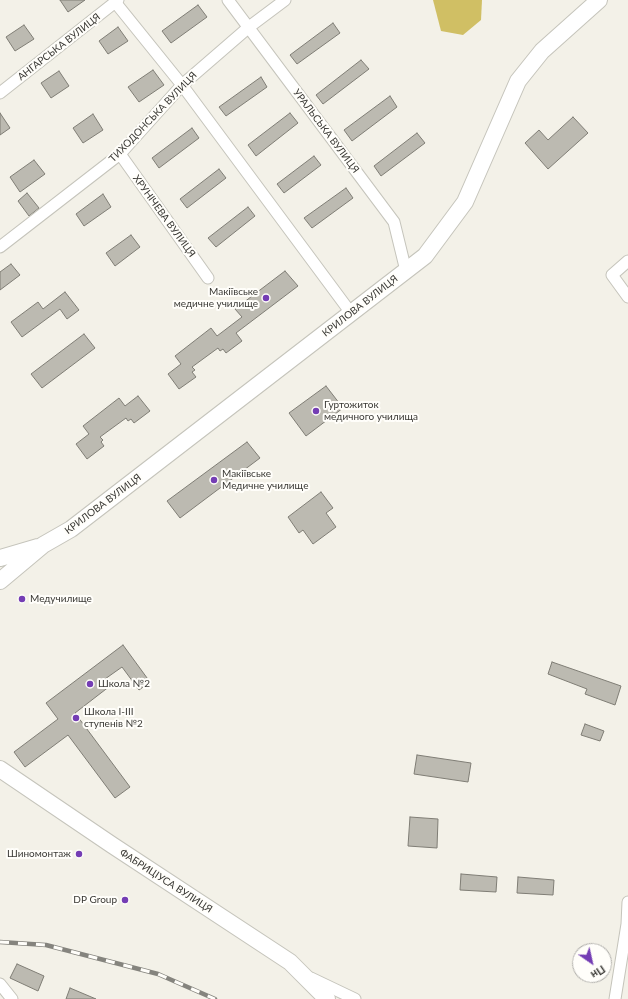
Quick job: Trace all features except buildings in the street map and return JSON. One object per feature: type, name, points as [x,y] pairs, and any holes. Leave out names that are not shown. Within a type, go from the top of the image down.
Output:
[{"type":"main road","name":"КРИЛОВА ВУЛИЦЯ","points":[[43,545],[71,529],[425,256],[465,202],[518,81],[542,51],[599,0]]},
{"type":"main road","points":[[0,558],[43,545]]},
{"type":"main road","points":[[0,581],[43,545]]},
{"type":"main road","name":"ФАБРИЦІУСА ВУЛИЦЯ","points":[[0,769],[112,845],[290,962],[327,999]]},
{"type":"street","name":"УРАЛЬСЬКА ВУЛИЦЯ","points":[[228,0],[394,222],[406,271]]},
{"type":"street","name":"ТИХОДОНСЬКА ВУЛИЦЯ","points":[[0,247],[120,154],[182,85],[249,27],[285,0]]},
{"type":"street","points":[[117,1],[182,85],[351,313]]},
{"type":"street","name":"АНГАРСЬКА ВУЛИЦЯ","points":[[0,93],[117,1]]},
{"type":"street","name":"ХРУНІЧЕВА ВУЛИЦЯ","points":[[120,154],[208,278]]},
{"type":"street","points":[[628,261],[612,275],[628,297]]},
{"type":"street","points":[[615,999],[627,924],[628,902]]},
{"type":"street","points":[[302,974],[356,999]]},
{"type":"street","points":[[0,984],[12,999]]},
{"type":"shaded area","points":[[433,0],[482,0],[481,20],[463,35],[441,31]]},
{"type":"railway","points":[[0,942],[46,945],[158,974],[215,999]]},
{"type":"place","name":"Макіївське медичне училище","points":[[266,298]]},
{"type":"place","name":"Гуртожиток медичного училища","points":[[316,411]]},
{"type":"place","name":"Макіївське Медичне училище","points":[[214,480]]},
{"type":"place","name":"Медучилище","points":[[22,599]]},
{"type":"place","name":"Школа №2","points":[[90,684]]},
{"type":"place","name":"Школа I-III ступенів №2","points":[[76,718]]},
{"type":"place","name":"Шиномонтаж","points":[[79,854]]},
{"type":"place","name":"DP Group","points":[[125,900]]}]
